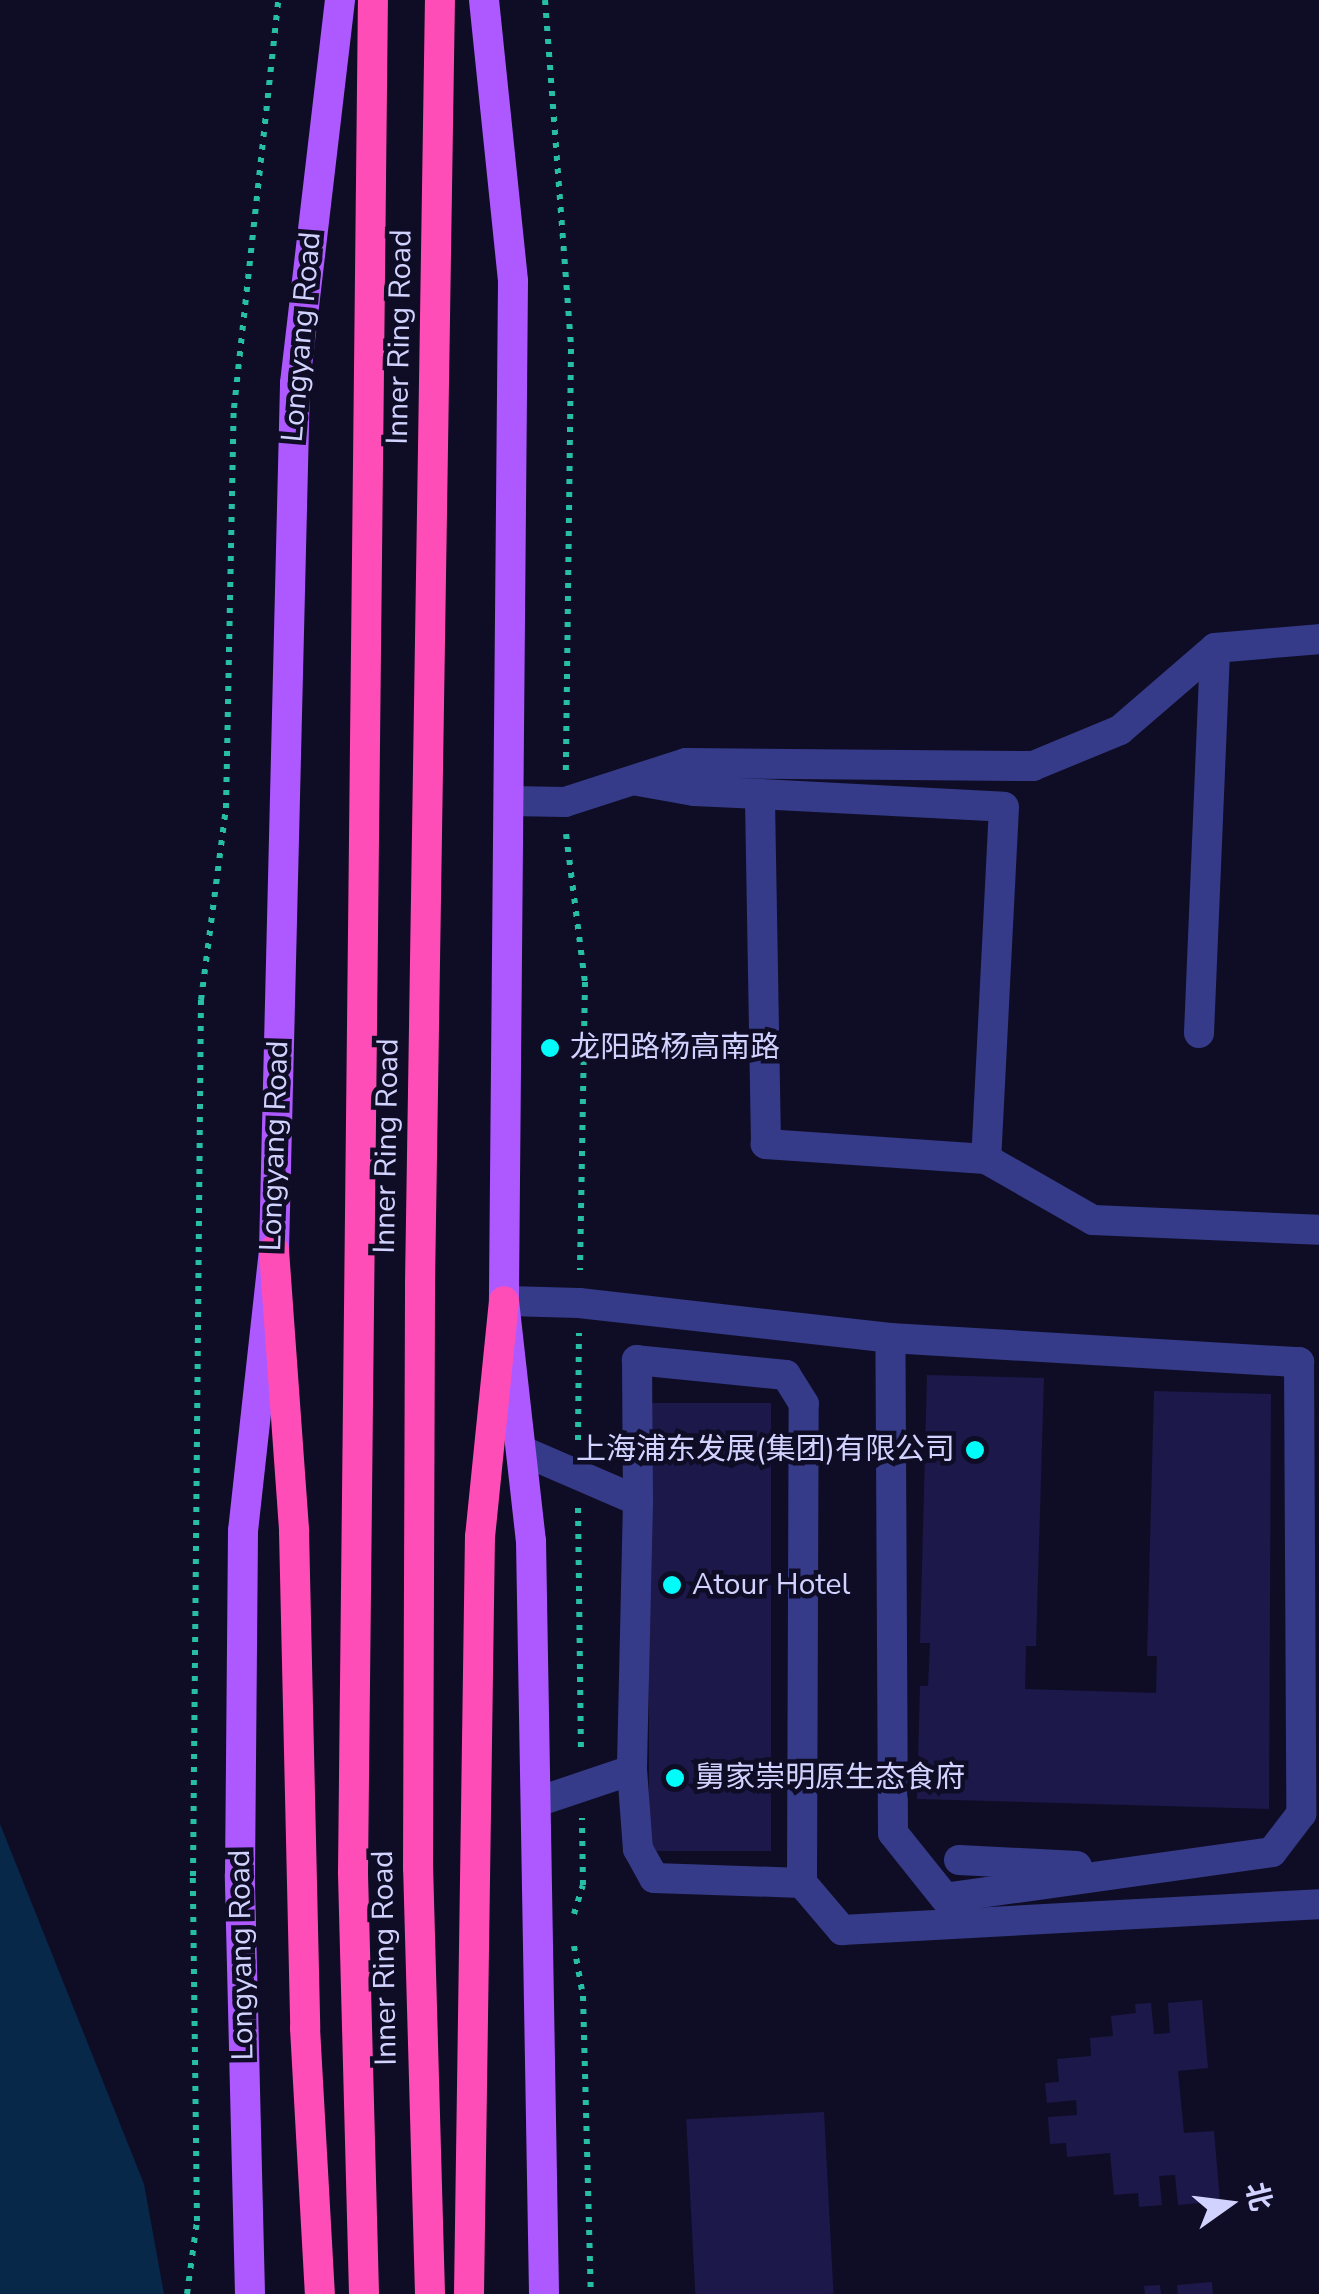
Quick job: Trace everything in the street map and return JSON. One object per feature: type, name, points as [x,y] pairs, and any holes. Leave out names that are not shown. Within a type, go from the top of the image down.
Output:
[{"type":"highway","name":"Inner Ring Road","points":[[364,2294],[354,1872],[373,0]]},
{"type":"highway","name":"Inner Ring Road","points":[[430,2294],[418,1868],[420,1284],[440,0]]},
{"type":"highway","points":[[274,1250],[294,1532],[305,2028],[320,2294]]},
{"type":"highway","points":[[468,2294],[480,1537],[504,1301]]},
{"type":"main road","name":"Longyang Road","points":[[250,2294],[240,1875],[243,1531],[274,1250],[288,495],[304,289],[340,0]]},
{"type":"main road","points":[[484,0],[513,281],[504,1301],[525,1452],[536,1802],[544,2294]]},
{"type":"street","points":[[510,801],[566,802],[638,782],[686,763],[1034,766],[1120,730],[1215,648],[1319,639]]},
{"type":"street","points":[[1199,1033],[1215,648]]},
{"type":"street","points":[[638,782],[760,794],[1004,807],[986,1159]]},
{"type":"street","points":[[760,794],[766,1144],[986,1159],[1093,1220],[1319,1230]]},
{"type":"street","points":[[504,1301],[579,1303],[890,1338],[1299,1362],[1310,1654],[1301,1814],[1272,1852],[945,1898],[893,1833],[890,1338]]},
{"type":"street","points":[[802,1883],[654,1878],[638,1849],[632,1770],[637,1360],[786,1375],[804,1404],[802,1883],[842,1930],[883,1923],[1319,1904]]},
{"type":"street","points":[[525,1452],[638,1501]]},
{"type":"street","points":[[536,1802],[632,1770]]},
{"type":"street","points":[[959,1860],[1150,1869]]},
{"type":"path","points":[[187,2294],[197,2221],[193,1838],[201,1000],[226,808],[234,408],[278,0]]},
{"type":"path","points":[[545,0],[571,350],[566,856],[584,982],[578,1476],[583,1885],[574,1921]]},
{"type":"path","points":[[574,1935],[583,1996],[591,2294]]},
{"type":"water","points":[[0,1824],[144,2184],[164,2294],[0,2294]]},
{"type":"building","points":[[927,1375],[1044,1378],[1036,1646],[1026,1646],[1025,1689],[1156,1693],[1157,1656],[1147,1656],[1154,1391],[1271,1394],[1269,1809],[917,1799],[920,1686],[928,1686],[930,1643],[920,1643]]},
{"type":"building","points":[[649,1403],[771,1403],[771,1851],[649,1851]]},
{"type":"building","points":[[1202,2000],[1208,2068],[1178,2071],[1184,2133],[1214,2131],[1220,2201],[1178,2205],[1175,2175],[1159,2176],[1162,2205],[1139,2207],[1138,2193],[1114,2195],[1110,2153],[1067,2157],[1066,2143],[1050,2144],[1048,2117],[1077,2115],[1076,2100],[1047,2103],[1045,2083],[1059,2082],[1057,2059],[1091,2056],[1090,2038],[1113,2036],[1111,2016],[1136,2013],[1135,2004],[1151,2003],[1154,2034],[1170,2033],[1168,2003]]},
{"type":"building","points":[[824,2112],[834,2294],[695,2294],[686,2119]]},
{"type":"building","points":[[1212,2282],[1213,2294],[1178,2294],[1177,2285]]},
{"type":"building","points":[[1160,2285],[1161,2294],[1145,2294],[1144,2286]]},
{"type":"place","name":"龙阳路杨高南路","points":[[550,1048]]},
{"type":"place","name":"上海浦东发展(集团)有限公司","points":[[975,1450]]},
{"type":"place","name":"Atour Hotel","points":[[672,1585]]},
{"type":"place","name":"舅家崇明原生态食府","points":[[675,1778]]}]
